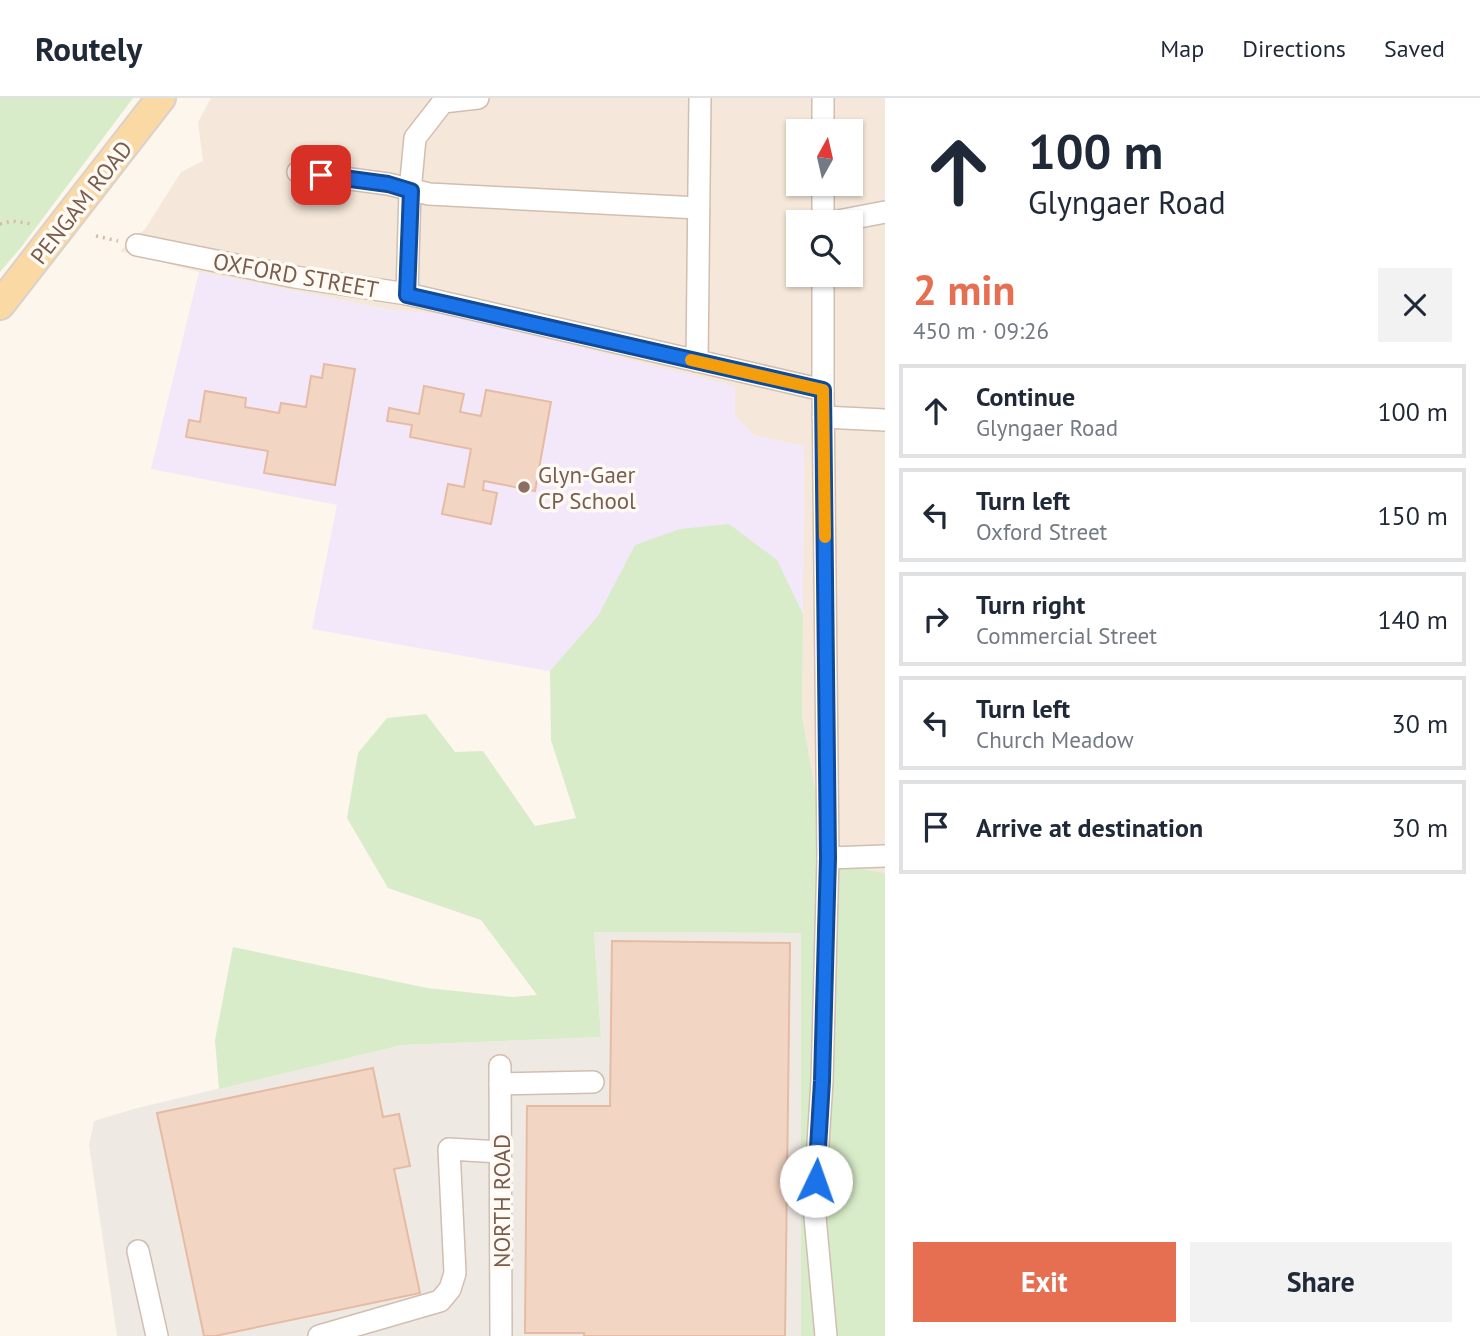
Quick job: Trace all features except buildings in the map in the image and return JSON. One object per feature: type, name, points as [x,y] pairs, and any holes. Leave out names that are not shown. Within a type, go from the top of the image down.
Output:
[{"type":"main road","name":"PENGAM ROAD","points":[[0,305],[161,98]]},
{"type":"street","points":[[407,295],[415,138],[443,102],[478,98]]},
{"type":"street","points":[[697,361],[700,98]]},
{"type":"street","points":[[823,98],[823,119]]},
{"type":"street","points":[[298,172],[388,184],[429,194],[698,208]]},
{"type":"street","points":[[863,216],[885,212]]},
{"type":"street","name":"OXFORD STREET","points":[[137,245],[295,277],[407,295],[823,390]]},
{"type":"street","points":[[823,287],[828,858],[822,1081],[814,1206],[826,1336]]},
{"type":"street","points":[[823,417],[885,420]]},
{"type":"street","points":[[828,858],[885,856]]},
{"type":"street","name":"NORTH ROAD","points":[[501,1336],[500,1075],[593,1082]]},
{"type":"street","points":[[319,1336],[440,1301],[450,1289],[455,1273],[449,1149],[500,1152]]},
{"type":"street","points":[[138,1251],[156,1336]]},
{"type":"path","points":[[0,224],[12,221],[33,225]]},
{"type":"shaded area","points":[[211,98],[885,98],[885,886],[815,876],[822,828],[802,716],[804,446],[755,436],[735,416],[451,315],[391,310],[199,272],[120,251],[145,229],[181,172],[203,161],[198,122]]},
{"type":"shaded area","name":"Glyn-Gaer CP School","points":[[199,272],[391,310],[451,315],[735,386],[735,416],[755,436],[804,446],[802,716],[312,629],[337,505],[151,469]]},
{"type":"shaded area","points":[[594,932],[801,933],[801,1336],[117,1336],[89,1145],[94,1121],[137,1108],[402,1045],[601,1037]]},
{"type":"green space","points":[[0,98],[133,98],[0,272]]},
{"type":"green space","points":[[729,524],[777,560],[803,614],[802,716],[822,828],[817,862],[885,873],[885,1336],[801,1336],[801,933],[594,932],[601,1037],[402,1045],[219,1089],[215,1040],[233,947],[427,988],[512,997],[537,995],[481,920],[388,888],[347,818],[358,753],[387,718],[426,714],[455,752],[483,751],[535,826],[576,818],[551,740],[550,671],[598,616],[635,545],[680,529]]},
{"type":"slow traffic","points":[[691,360],[823,390],[825,537]]},
{"type":"place","name":"Glyn-Gaer CP School","points":[[524,487]]},
{"type":"route","points":[[321,175],[388,184],[411,191],[407,295],[823,390],[828,858],[822,1081],[816,1181]]}]
